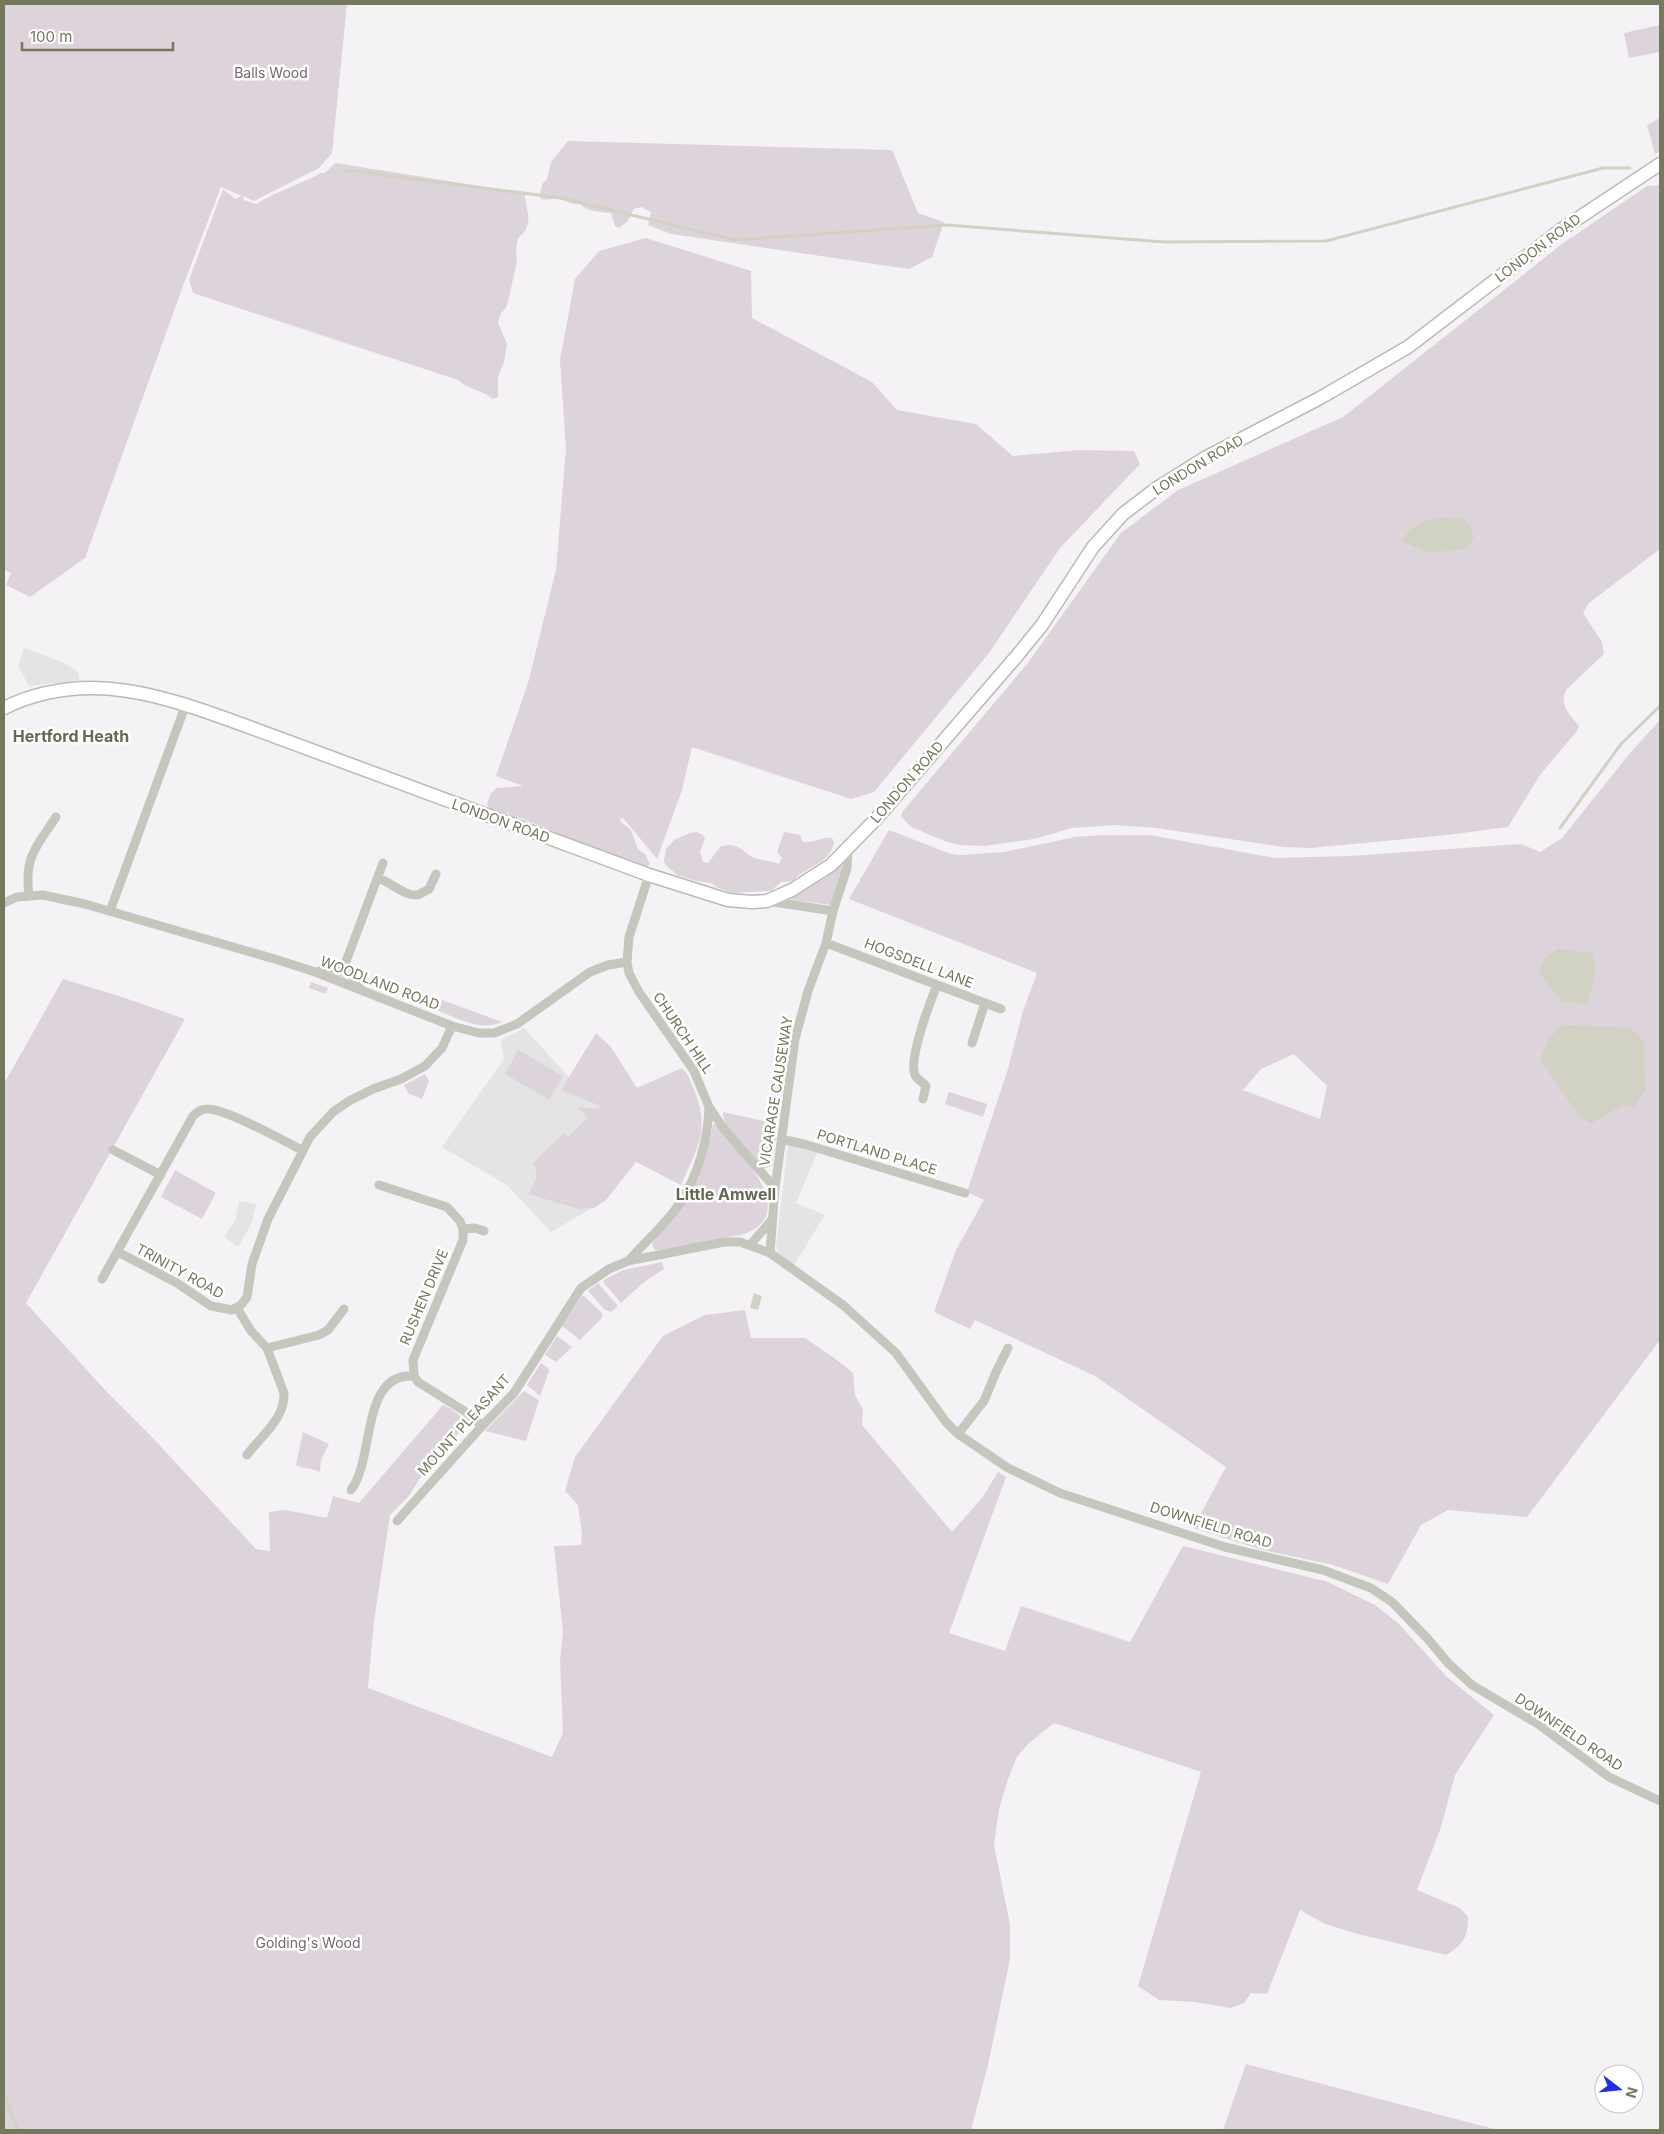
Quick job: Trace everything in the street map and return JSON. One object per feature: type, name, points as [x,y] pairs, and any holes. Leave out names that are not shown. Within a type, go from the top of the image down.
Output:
[{"type":"main road","name":"LONDON ROAD","points":[[4,708],[59,690],[91,686],[118,688],[186,704],[649,875],[728,900],[752,902],[766,900],[792,890],[813,878],[848,849],[876,819],[1021,651],[1042,625],[1094,547],[1124,514],[1157,488],[1197,463],[1360,376],[1408,347],[1562,229],[1660,164]]},
{"type":"street","points":[[110,911],[186,704]]},
{"type":"street","points":[[4,903],[29,895],[27,875],[31,855],[56,817]]},
{"type":"street","name":"VICARAGE CAUSEWAY","points":[[770,1254],[775,1188],[788,1085],[797,1032],[808,991],[826,943],[833,911],[847,868],[848,849]]},
{"type":"street","points":[[345,964],[383,863]]},
{"type":"street","points":[[378,878],[390,882],[405,893],[418,895],[429,888],[436,874]]},
{"type":"street","name":"CHURCH HILL","points":[[649,875],[630,937],[627,962],[629,973],[639,992],[694,1071],[709,1107],[724,1129],[775,1188]]},
{"type":"street","name":"WOODLAND ROAD","points":[[29,895],[60,897],[315,972],[452,1026],[479,1033],[494,1033],[505,1030],[517,1024],[590,972],[608,965],[627,962]]},
{"type":"street","points":[[766,900],[833,911]]},
{"type":"street","name":"HOGSDELL LANE","points":[[826,943],[1001,1009]]},
{"type":"street","points":[[315,972],[345,964]]},
{"type":"street","points":[[345,964],[361,990]]},
{"type":"street","points":[[923,1099],[926,1086],[915,1076],[915,1054],[937,985]]},
{"type":"street","points":[[972,1043],[985,1003]]},
{"type":"street","name":"TRINITY ROAD","points":[[118,1252],[177,1283],[211,1306],[225,1310],[236,1308],[245,1301],[247,1296],[252,1264],[263,1231],[302,1150],[319,1126],[333,1112],[361,1094],[401,1079],[425,1066],[442,1048],[452,1026]]},
{"type":"street","name":"MOUNT PLEASANT","points":[[628,1261],[679,1204],[690,1184],[707,1134],[709,1107]]},
{"type":"street","name":"TRINITY ROAD","points":[[102,1279],[193,1116],[204,1109],[212,1109],[245,1122],[302,1150]]},
{"type":"street","name":"PORTLAND PLACE","points":[[781,1139],[804,1144],[965,1193]]},
{"type":"street","points":[[114,1150],[161,1175]]},
{"type":"street","points":[[379,1185],[447,1207],[460,1221],[463,1228],[475,1228],[484,1231]]},
{"type":"street","points":[[750,1245],[771,1221]]},
{"type":"street","name":"RUSHEN DRIVE","points":[[414,1376],[413,1360],[463,1240],[463,1228]]},
{"type":"street","name":"MOUNT PLEASANT","points":[[396,1521],[520,1384],[576,1292],[589,1281],[609,1269],[628,1261],[724,1242],[740,1242],[770,1254]]},
{"type":"street","name":"DOWNFIELD ROAD","points":[[770,1254],[843,1305],[896,1354],[946,1422],[958,1434],[1008,1468],[1060,1493],[1225,1547],[1323,1570],[1371,1588],[1392,1602],[1448,1663],[1472,1684],[1538,1724],[1609,1777],[1660,1801]]},
{"type":"street","points":[[236,1308],[251,1331],[267,1348],[282,1384],[284,1401],[277,1418],[246,1455]]},
{"type":"street","points":[[267,1348],[319,1335],[328,1330],[344,1309]]},
{"type":"street","points":[[958,1434],[984,1401],[1008,1348]]},
{"type":"street","points":[[351,1490],[358,1479],[375,1408],[381,1393],[385,1385],[398,1376],[414,1376],[422,1386],[466,1412],[482,1426]]},
{"type":"shaded area","points":[[1443,517],[1463,519],[1471,527],[1474,537],[1470,544],[1463,549],[1428,553],[1402,541],[1414,527]]},
{"type":"shaded area","points":[[24,648],[60,661],[76,670],[79,680],[29,686],[18,666]]},
{"type":"shaded area","points":[[1562,949],[1591,953],[1594,959],[1594,978],[1587,1004],[1562,1001],[1539,973],[1546,957]]},
{"type":"shaded area","points":[[1563,1025],[1629,1028],[1638,1035],[1644,1043],[1645,1090],[1634,1107],[1623,1105],[1592,1123],[1581,1119],[1540,1059],[1550,1037]]},
{"type":"shaded area","points":[[524,1028],[569,1077],[561,1090],[604,1107],[606,1200],[551,1232],[507,1185],[442,1147],[504,1059],[501,1040]]},
{"type":"shaded area","points":[[788,1145],[818,1151],[796,1203],[825,1215],[794,1265],[780,1256],[776,1247]]},
{"type":"shaded area","points":[[239,1201],[256,1204],[252,1223],[238,1247],[224,1237],[235,1221]]},
{"type":"shaded area","points":[[754,1293],[762,1296],[758,1310],[750,1308]]},
{"type":"green space","name":"Balls Wood","points":[[4,4],[347,4],[332,153],[319,168],[254,201],[243,196],[244,200],[256,204],[272,195],[321,173],[325,173],[335,163],[525,193],[528,217],[527,228],[518,238],[517,261],[508,302],[506,308],[501,313],[498,323],[507,344],[504,362],[498,377],[498,397],[493,399],[458,380],[193,293],[189,280],[223,189],[235,199],[242,196],[221,187],[183,286],[85,558],[30,597],[6,585],[11,573],[4,570]]},
{"type":"green space","points":[[1660,25],[1660,52],[1629,58],[1624,33]]},
{"type":"green space","points":[[1660,118],[1660,151],[1655,154],[1647,125]]},
{"type":"green space","points":[[568,141],[892,150],[918,213],[944,222],[932,257],[909,269],[671,234],[648,225],[651,212],[641,207],[634,209],[627,222],[619,228],[615,226],[611,213],[591,210],[580,204],[556,199],[541,199],[540,193],[543,183],[547,179],[551,162]]},
{"type":"green space","points":[[1660,185],[1660,549],[1589,603],[1583,613],[1602,642],[1604,654],[1566,690],[1564,695],[1567,710],[1579,726],[1577,731],[1540,775],[1508,827],[1311,848],[1284,847],[1156,828],[1115,825],[1072,828],[1034,839],[984,846],[960,845],[947,842],[911,827],[901,816],[903,811],[1027,664],[1121,533],[1178,490],[1343,417],[1562,244],[1647,186]]},
{"type":"green space","points":[[646,238],[751,271],[752,318],[872,382],[897,410],[976,424],[1013,456],[1079,450],[1134,451],[1140,464],[1060,548],[989,653],[874,792],[851,799],[692,747],[682,790],[657,859],[624,819],[620,818],[621,822],[631,830],[638,849],[645,854],[650,864],[646,868],[521,818],[511,818],[508,813],[496,814],[487,805],[490,795],[496,788],[523,786],[496,776],[528,683],[556,570],[566,449],[560,360],[575,279],[599,251]]},
{"type":"green space","points":[[1660,720],[1660,1340],[1527,1517],[1448,1510],[1421,1525],[1388,1584],[1333,1565],[1259,1549],[1193,1528],[1226,1467],[1095,1376],[975,1320],[970,1329],[934,1312],[956,1250],[984,1200],[967,1192],[1008,1069],[1023,1011],[1037,973],[849,899],[889,830],[951,854],[962,855],[1004,852],[1075,837],[1102,835],[1150,835],[1275,858],[1350,856],[1521,844],[1540,852],[1562,838],[1630,753]],"holes":[[[1294,1054],[1327,1086],[1320,1119],[1243,1090],[1261,1069]]]},
{"type":"green space","points":[[697,832],[703,835],[705,839],[700,851],[703,862],[708,863],[721,846],[729,845],[739,847],[758,859],[779,864],[782,858],[777,852],[784,832],[800,835],[803,842],[832,838],[834,842],[831,850],[822,861],[793,881],[781,882],[771,891],[732,893],[711,883],[677,875],[665,864],[666,849],[674,840]]},
{"type":"green space","points":[[841,864],[843,866],[831,905],[791,900],[790,898],[825,878]]},
{"type":"green space","points":[[345,969],[351,979],[350,983],[329,975],[329,972]]},
{"type":"green space","name":"Golding's Wood","points":[[63,979],[185,1019],[26,1303],[105,1390],[150,1435],[256,1549],[270,1551],[269,1512],[285,1510],[327,1518],[333,1496],[359,1503],[443,1405],[462,1419],[462,1428],[459,1433],[422,1475],[409,1496],[390,1515],[374,1621],[368,1688],[552,1757],[563,1733],[560,1661],[563,1632],[554,1546],[581,1545],[582,1534],[578,1505],[565,1491],[575,1457],[663,1336],[705,1315],[745,1310],[751,1338],[805,1338],[853,1373],[855,1395],[863,1410],[862,1425],[952,1532],[982,1498],[998,1472],[1006,1477],[949,1633],[1005,1651],[1021,1606],[1130,1642],[1183,1546],[1328,1582],[1375,1605],[1399,1624],[1447,1677],[1494,1715],[1455,1775],[1441,1827],[1417,1890],[1460,1908],[1468,1917],[1466,1935],[1463,1940],[1457,1948],[1446,1955],[1325,1924],[1300,1910],[1267,1994],[1251,1993],[1244,2003],[1230,2008],[1195,2002],[1159,2000],[1138,1986],[1201,1772],[1054,1723],[1029,1743],[1017,1757],[999,1809],[994,1845],[1010,1925],[1010,1959],[988,2065],[971,2130],[4,2130],[4,1084]]},
{"type":"green space","points":[[311,982],[328,988],[326,994],[309,988]]},
{"type":"green space","points":[[442,1000],[502,1022],[494,1025],[470,1023],[438,1011]]},
{"type":"green space","points":[[596,1033],[611,1047],[637,1088],[682,1068],[690,1079],[699,1106],[701,1118],[700,1140],[681,1185],[636,1162],[606,1200],[594,1208],[579,1209],[528,1194],[536,1180],[536,1171],[533,1163],[564,1133],[568,1137],[588,1118],[578,1107],[594,1109],[603,1107],[561,1090]]},
{"type":"green space","points":[[518,1050],[563,1076],[549,1100],[505,1074]]},
{"type":"green space","points":[[425,1074],[429,1081],[422,1099],[408,1093],[404,1085]]},
{"type":"green space","points":[[949,1092],[987,1104],[983,1117],[945,1104]]},
{"type":"green space","points":[[723,1112],[778,1124],[772,1166],[764,1168],[738,1143],[727,1127]]},
{"type":"green space","points":[[715,1124],[746,1160],[765,1191],[768,1206],[764,1219],[753,1230],[745,1234],[655,1250],[652,1245],[655,1238],[671,1219],[710,1139],[713,1125]]},
{"type":"green space","points":[[175,1170],[216,1193],[202,1219],[161,1197]]},
{"type":"green space","points":[[662,1262],[664,1269],[644,1282],[621,1303],[603,1282],[623,1270]]},
{"type":"green space","points":[[598,1283],[618,1306],[611,1312],[605,1310],[588,1291]]},
{"type":"green space","points":[[583,1295],[602,1313],[602,1318],[580,1340],[562,1326]]},
{"type":"green space","points":[[557,1336],[572,1347],[556,1362],[545,1355]]},
{"type":"green space","points":[[541,1363],[549,1371],[540,1396],[527,1385]]},
{"type":"green space","points":[[524,1391],[539,1400],[526,1441],[485,1431]]},
{"type":"green space","points":[[303,1432],[329,1444],[321,1460],[320,1472],[296,1465]]},
{"type":"green space","points":[[1246,2064],[1498,2130],[1223,2130]]},
{"type":"waterway","points":[[345,170],[561,198],[735,240],[947,225],[1164,242],[1326,241],[1603,168],[1630,168]]},
{"type":"waterway","points":[[1560,828],[1621,744],[1660,706]]},
{"type":"waterway","points":[[4,2095],[18,2130]]},
{"type":"district","name":"Hertford Heath","points":[[71,736]]},
{"type":"district","name":"Little Amwell","points":[[726,1194]]}]
